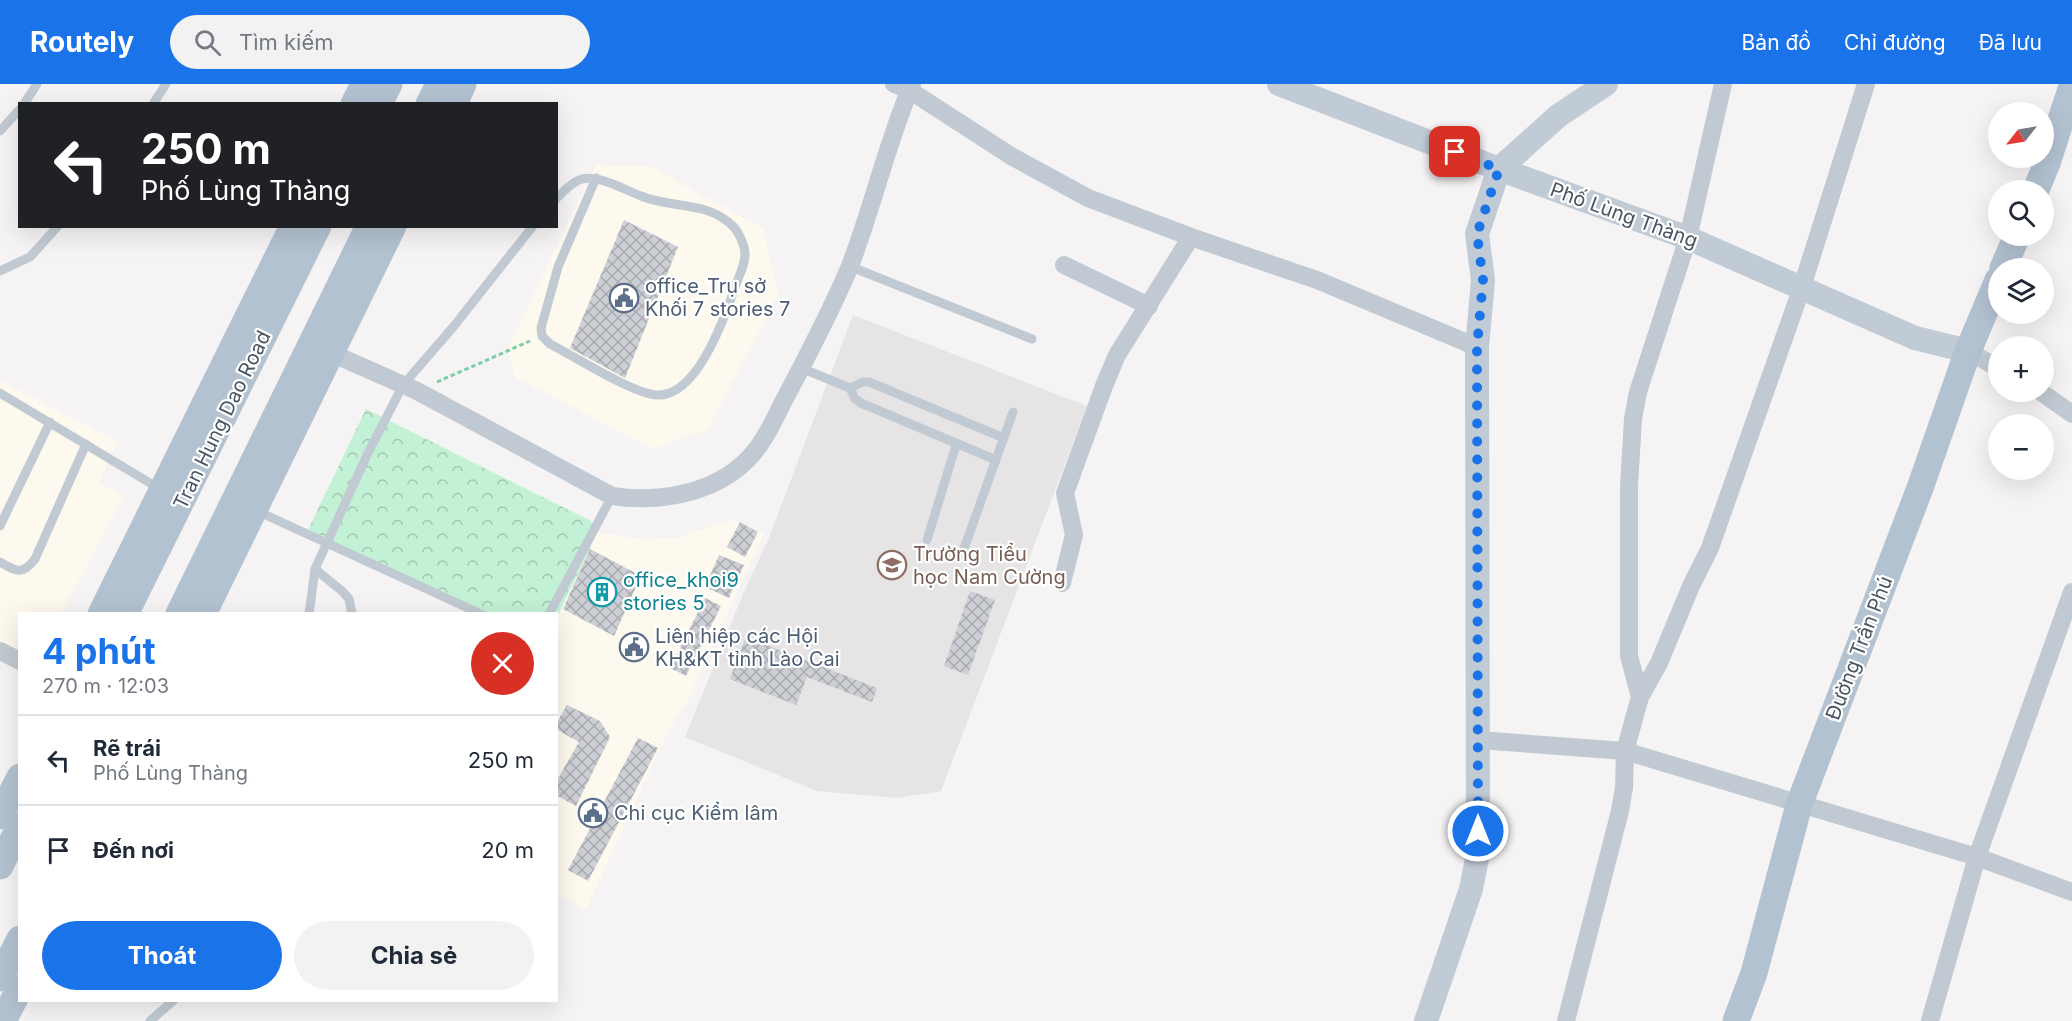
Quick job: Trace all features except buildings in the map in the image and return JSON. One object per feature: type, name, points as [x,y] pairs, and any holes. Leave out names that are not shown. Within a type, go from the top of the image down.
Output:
[{"type":"main road","points":[[355,102],[364,84]]},
{"type":"main road","points":[[380,102],[389,84]]},
{"type":"main road","points":[[430,102],[439,84]]},
{"type":"main road","points":[[455,102],[463,84]]},
{"type":"main road","points":[[2040,180],[2072,86]]},
{"type":"main road","name":"Tran Hung Dao Road","points":[[102,612],[292,228]]},
{"type":"main road","name":"Tran Hung Dao Road","points":[[126,612],[317,228]]},
{"type":"main road","points":[[180,612],[368,228]]},
{"type":"main road","points":[[204,612],[392,228]]},
{"type":"main road","name":"Đường Trần Phú","points":[[1736,1021],[1754,973],[1799,805],[1920,488],[1968,351],[1988,304]]},
{"type":"main road","points":[[0,816],[18,781]]},
{"type":"main road","points":[[0,866],[18,830]]},
{"type":"main road","points":[[0,978],[18,943]]},
{"type":"main road","points":[[3,1021],[18,992]]},
{"type":"street","name":"Phố Lùng Thàng","points":[[1279,84],[1499,169],[1688,238],[1915,338],[1968,351]]},
{"type":"street","points":[[1426,1021],[1471,889],[1478,854],[1477,347],[1483,280],[1477,234],[1499,169],[1558,116],[1606,84]]},
{"type":"street","points":[[1640,697],[1629,656],[1629,486],[1633,420],[1638,392],[1688,238],[1723,84]]},
{"type":"street","points":[[1566,1021],[1620,811],[1624,788],[1625,751],[1640,697],[1659,663],[1691,586],[1710,548],[1802,287],[1866,84]]},
{"type":"street","points":[[331,353],[410,388],[612,496],[636,500],[662,498],[720,480],[748,460],[761,444],[801,368],[849,266],[905,86],[1011,156],[1088,198],[1191,237],[1317,280],[1477,347]]},
{"type":"street","points":[[1062,583],[1074,535],[1065,493],[1117,355],[1191,237]]},
{"type":"street","points":[[1064,265],[1149,306]]},
{"type":"street","points":[[1968,351],[1988,362]]},
{"type":"street","points":[[2054,401],[2072,414]]},
{"type":"street","points":[[1930,1021],[1977,857],[2072,592]]},
{"type":"street","points":[[0,651],[18,660]]},
{"type":"street","points":[[1478,740],[1625,751],[1977,857],[2072,892]]},
{"type":"lane","points":[[25,102],[37,84]]},
{"type":"lane","points":[[154,102],[166,84]]},
{"type":"lane","points":[[0,131],[18,111]]},
{"type":"lane","points":[[558,197],[578,179],[596,178],[648,200],[709,210],[736,229],[745,252],[744,263],[722,326],[711,347],[690,376],[672,392],[658,395],[640,391],[550,344],[542,336],[541,328],[558,267],[596,178]]},
{"type":"lane","points":[[0,271],[30,257],[56,228]]},
{"type":"lane","points":[[309,612],[315,569],[325,543],[410,388],[454,326],[531,228]]},
{"type":"lane","points":[[849,266],[1032,339]]},
{"type":"lane","points":[[801,368],[850,388],[855,399],[861,403],[996,460]]},
{"type":"lane","points":[[850,388],[863,382],[869,382],[1004,438]]},
{"type":"lane","points":[[0,393],[162,490]]},
{"type":"lane","points":[[961,557],[1013,412]]},
{"type":"lane","points":[[0,526],[50,422]]},
{"type":"lane","points":[[0,562],[15,571],[21,571],[30,566],[86,444]]},
{"type":"lane","points":[[927,540],[956,445]]},
{"type":"lane","points":[[550,612],[612,496]]},
{"type":"lane","points":[[254,509],[477,612]]},
{"type":"lane","points":[[315,569],[349,599],[352,612]]},
{"type":"lane","points":[[150,1021],[172,1002]]},
{"type":"path","points":[[410,388],[542,336]]},
{"type":"shaded area","points":[[596,165],[648,166],[763,228],[778,296],[708,429],[654,449],[514,377],[508,348]]},
{"type":"shaded area","name":"Trường Tiểu học Nam Cường","points":[[853,315],[1087,406],[941,791],[897,798],[817,791],[685,737],[744,592],[769,538]]},
{"type":"shaded area","points":[[0,380],[117,441],[99,482],[123,497],[63,612],[18,612],[18,653],[0,644]]},
{"type":"shaded area","name":"Liên hiệp các Hội KH&KT tỉnh Lào Cai","points":[[731,520],[764,534],[688,700],[667,733],[586,910],[558,894],[558,615],[595,532],[641,539],[675,538]]},
{"type":"green space","points":[[366,409],[591,521],[595,532],[590,549],[558,615],[558,612],[469,612],[308,530]]},
{"type":"place","name":"office_Trụ sở Khối 7 stories 7","points":[[624,298]]},
{"type":"place","name":"Trường Tiểu học Nam Cường","points":[[892,565]]},
{"type":"place","name":"office_khoi9 stories 5","points":[[602,592]]},
{"type":"place","name":"Liên hiệp các Hội KH&KT tỉnh Lào Cai","points":[[634,647]]},
{"type":"place","name":"Chi cục Kiểm lâm","points":[[593,813]]},
{"type":"route","points":[[1455,152],[1499,169],[1477,234],[1483,280],[1477,347],[1478,831]]}]
